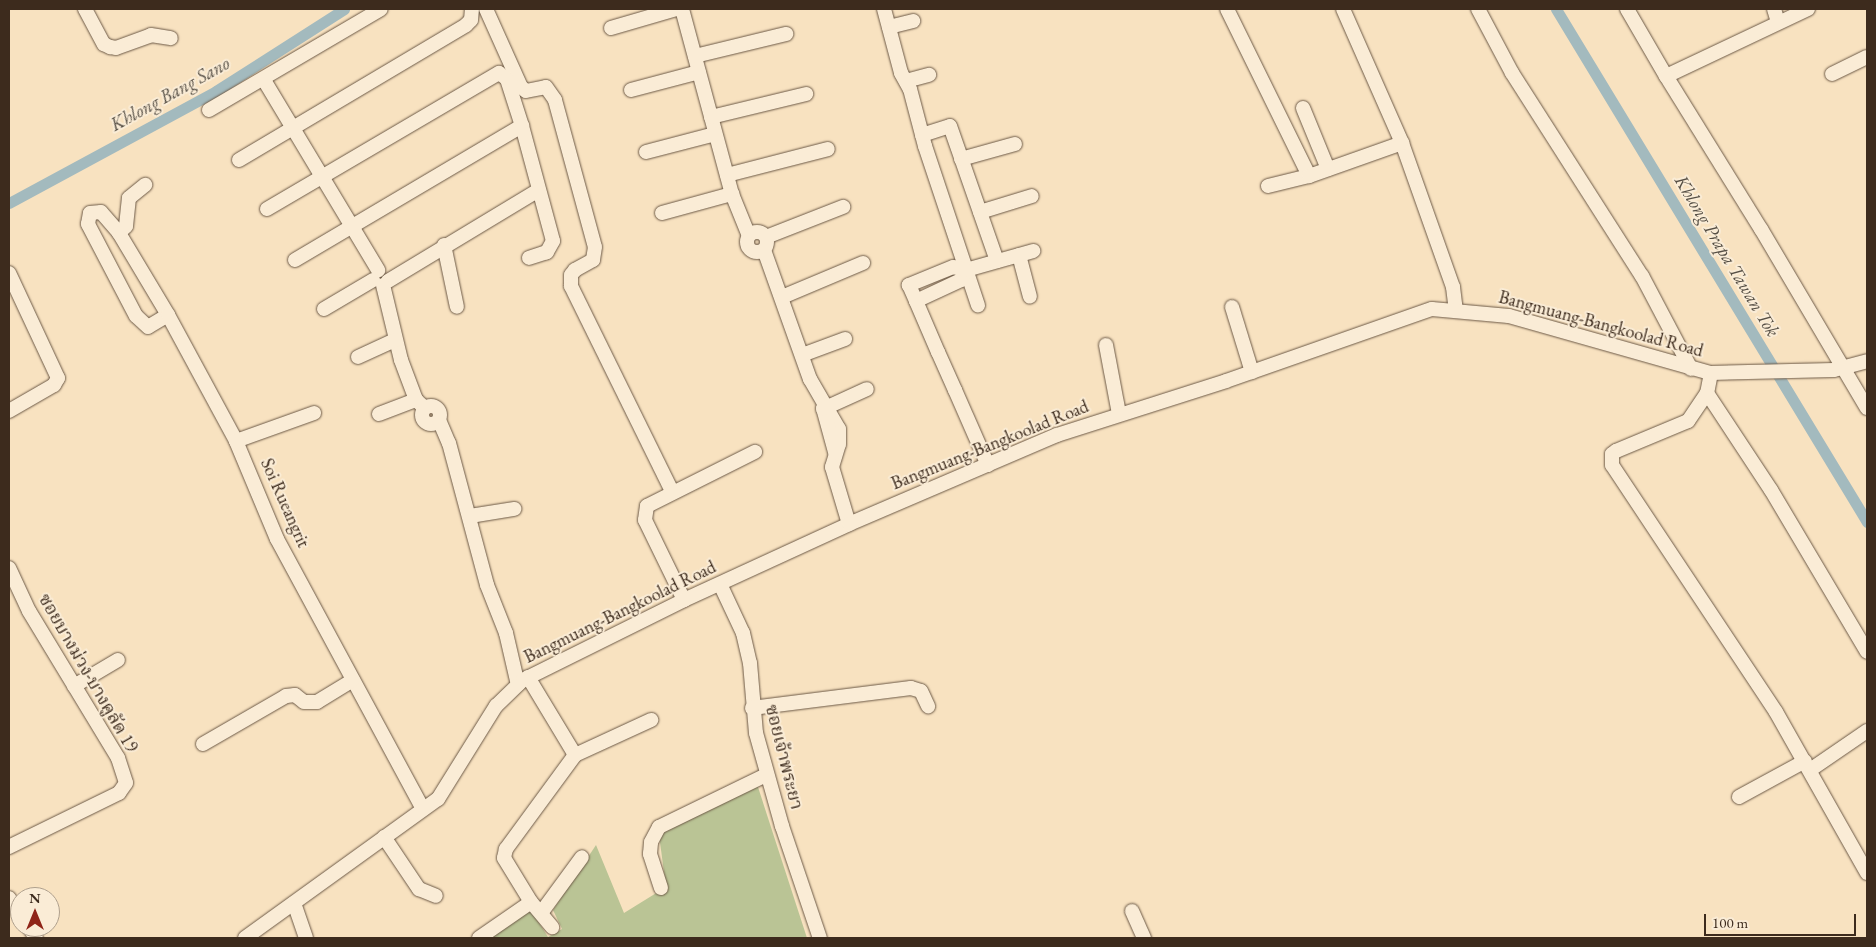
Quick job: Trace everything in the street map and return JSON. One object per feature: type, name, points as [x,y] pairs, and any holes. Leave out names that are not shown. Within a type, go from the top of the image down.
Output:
[{"type":"street","points":[[84,9],[104,44],[110,47],[116,48],[151,35],[171,38]]},
{"type":"street","points":[[208,110],[264,80],[381,9]]},
{"type":"street","points":[[239,160],[466,25],[471,20],[472,9]]},
{"type":"street","points":[[486,9],[521,87],[526,91],[546,87],[555,100],[595,247],[593,260],[575,270],[571,276],[571,286],[672,492]]},
{"type":"street","points":[[610,28],[676,9]]},
{"type":"street","points":[[682,9],[732,194],[749,236],[758,232],[765,244],[810,379],[839,429],[835,452],[834,476],[849,524]]},
{"type":"street","points":[[884,9],[922,135],[978,305]]},
{"type":"street","points":[[1227,9],[1309,176]]},
{"type":"street","points":[[1343,9],[1402,143],[1453,287],[1456,310]]},
{"type":"street","points":[[1478,9],[1512,73],[1642,276],[1691,369]]},
{"type":"street","points":[[1627,9],[1666,76],[1761,229],[1838,370],[1867,408]]},
{"type":"street","points":[[1666,76],[1776,15],[1808,9]]},
{"type":"street","points":[[889,27],[913,21]]},
{"type":"street","points":[[695,56],[786,34]]},
{"type":"street","points":[[1832,74],[1867,57]]},
{"type":"street","points":[[631,90],[699,72]]},
{"type":"street","points":[[267,209],[494,74],[503,75],[522,126],[553,245],[548,252],[529,258]]},
{"type":"street","points":[[906,81],[929,75]]},
{"type":"street","points":[[264,80],[321,178],[352,226],[380,279],[395,340],[421,404],[422,416],[427,424],[439,420],[449,443],[487,585],[523,681],[575,755]]},
{"type":"street","points":[[711,116],[806,94]]},
{"type":"street","points":[[1303,108],[1328,169]]},
{"type":"street","points":[[295,260],[522,126]]},
{"type":"street","points":[[922,135],[950,126],[997,261]]},
{"type":"street","points":[[646,152],[716,134]]},
{"type":"street","points":[[1268,186],[1309,176],[1402,143]]},
{"type":"street","points":[[961,159],[1015,144]]},
{"type":"street","points":[[727,175],[828,149]]},
{"type":"street","points":[[118,233],[126,226],[129,198],[145,185]]},
{"type":"street","points":[[324,309],[444,245],[539,190]]},
{"type":"street","points":[[662,214],[732,194]]},
{"type":"street","points":[[980,212],[1032,196]]},
{"type":"street","points":[[765,244],[843,207]]},
{"type":"street","name":"Soi Rueangrit","points":[[168,315],[148,327],[136,316],[88,224],[90,213],[96,211],[105,216],[118,233],[168,315],[236,441],[275,533],[423,809]]},
{"type":"street","points":[[444,245],[457,307]]},
{"type":"street","points":[[988,465],[909,285],[953,267],[966,270],[1033,250]]},
{"type":"street","points":[[1019,255],[1030,297]]},
{"type":"street","points":[[782,297],[863,263]]},
{"type":"street","points":[[916,301],[961,280],[966,270]]},
{"type":"street","points":[[9,273],[58,378],[54,385],[9,411]]},
{"type":"street","points":[[1232,307],[1252,372]]},
{"type":"street","name":"Bangmuang-Bangkoolad Road","points":[[245,938],[438,799],[496,706],[523,681],[684,600],[849,524],[1057,435],[1252,372],[1419,311],[1456,310],[1509,316],[1691,369],[1711,373],[1838,370],[1867,361]]},
{"type":"street","points":[[802,355],[845,339]]},
{"type":"street","points":[[358,358],[395,340]]},
{"type":"street","points":[[1106,345],[1119,414]]},
{"type":"street","points":[[1711,373],[1708,393],[1688,421],[1616,451],[1610,460],[1620,481],[1776,712],[1808,765],[1867,873]]},
{"type":"street","points":[[824,405],[867,389]]},
{"type":"street","points":[[1708,393],[1772,490],[1867,652]]},
{"type":"street","points":[[379,414],[421,404]]},
{"type":"street","points":[[236,441],[314,413]]},
{"type":"street","points":[[684,600],[645,520],[647,506],[755,452]]},
{"type":"street","points":[[470,516],[514,510]]},
{"type":"street","name":"ซอยบางม่วง-บางคูลัด 19","points":[[9,568],[14,593],[118,758],[126,783],[119,793],[9,847]]},
{"type":"street","name":"ซอยเจ้าพระยา","points":[[720,584],[747,648],[752,708],[766,774],[820,938]]},
{"type":"street","points":[[74,686],[118,660]]},
{"type":"street","points":[[204,744],[286,696],[295,694],[304,702],[317,702],[353,680]]},
{"type":"street","points":[[752,708],[911,688],[921,691],[928,706]]},
{"type":"street","points":[[552,926],[531,902],[504,858],[506,850],[575,755],[651,720]]},
{"type":"street","points":[[1739,797],[1808,765],[1867,731]]},
{"type":"street","points":[[661,888],[650,854],[652,842],[659,827],[766,774]]},
{"type":"street","points":[[384,838],[419,889],[436,896]]},
{"type":"street","points":[[541,913],[582,857]]},
{"type":"street","points":[[479,938],[531,902]]},
{"type":"street","points":[[294,903],[306,938]]},
{"type":"street","points":[[1132,911],[1144,938]]},
{"type":"green space","points":[[757,784],[807,938],[490,938],[531,910],[548,937],[562,929],[553,910],[596,845],[624,913],[666,887],[659,835]]},
{"type":"waterway","name":"Khlong Bang Sano","points":[[9,203],[216,91],[344,9]]},
{"type":"waterway","name":"Khlong Prapa Tawan Tok","points":[[1556,9],[1867,522]]}]
